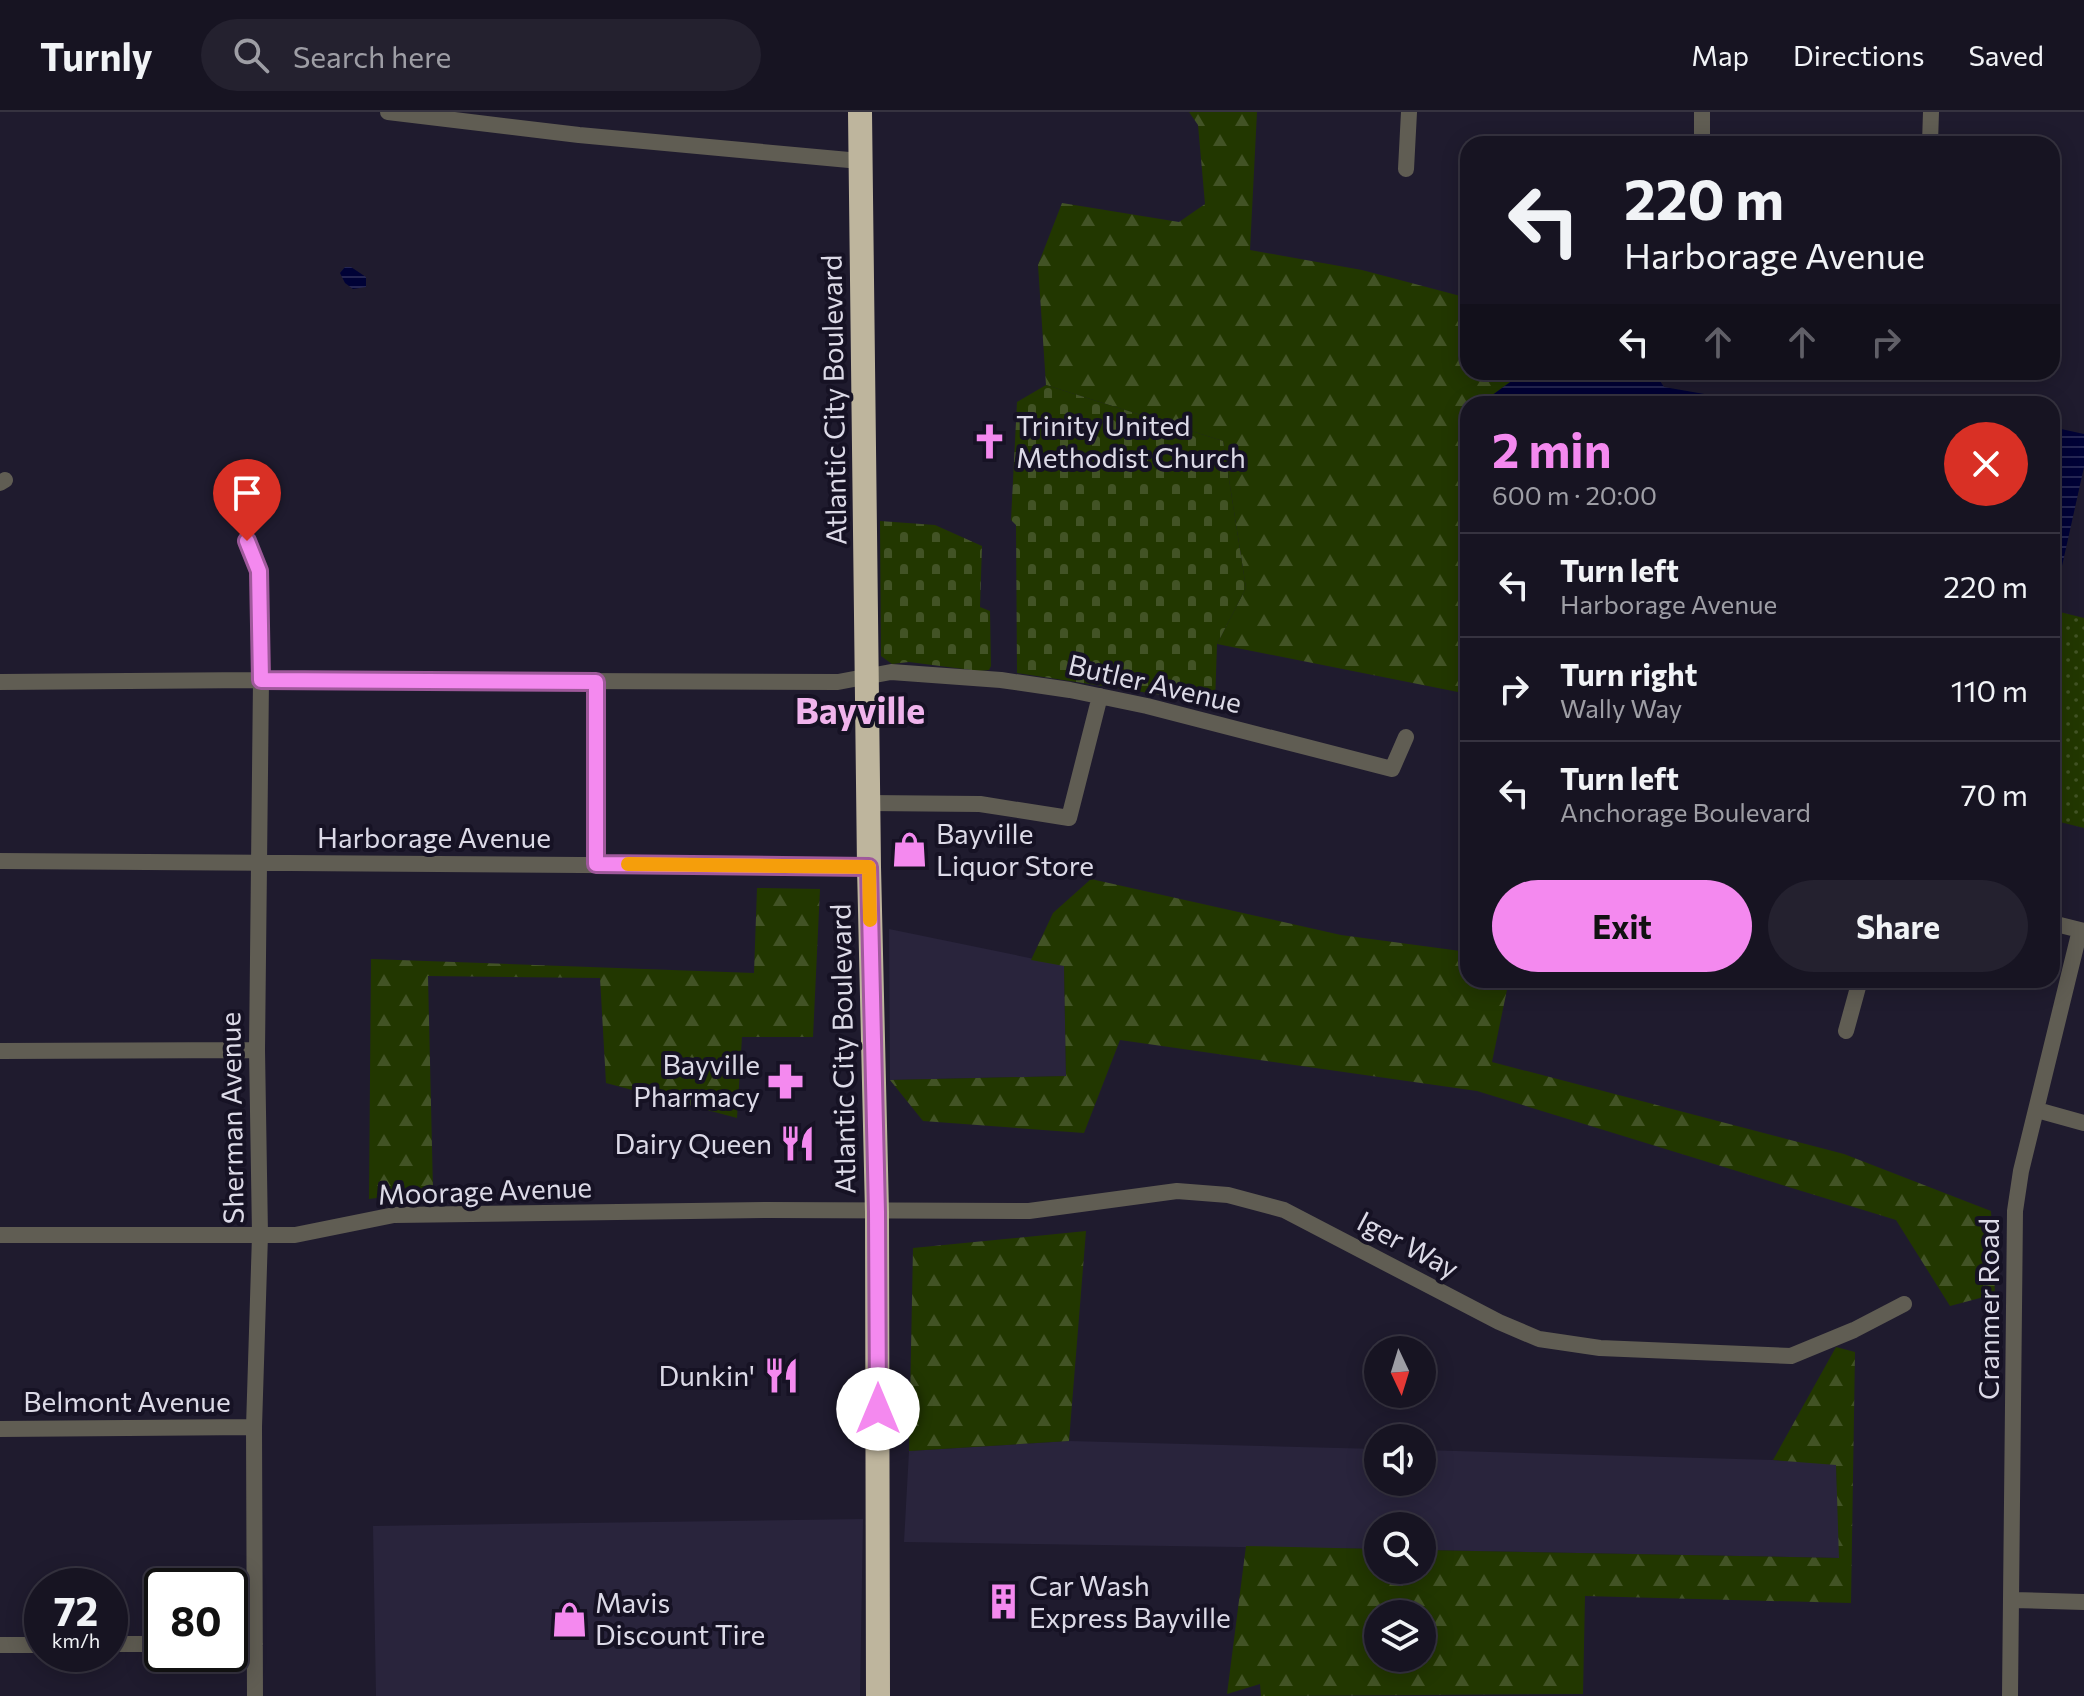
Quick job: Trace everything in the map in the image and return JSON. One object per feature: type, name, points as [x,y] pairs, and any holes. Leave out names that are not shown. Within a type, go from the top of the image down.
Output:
[{"type":"highway","name":"Atlantic City Boulevard","points":[[860,112],[869,867],[877,1212],[878,1696]]},
{"type":"street","points":[[388,112],[579,135],[860,161]]},
{"type":"street","points":[[1406,169],[1409,112]]},
{"type":"street","points":[[1702,112],[1702,136]]},
{"type":"street","points":[[1930,136],[1931,112]]},
{"type":"street","name":"Sherman Avenue","points":[[247,541],[259,571],[261,680],[257,1050],[260,1235],[254,1427],[255,1696]]},
{"type":"street","name":"Butler Avenue","points":[[0,682],[838,682],[891,672],[1001,680],[1100,696],[1392,769],[1406,737]]},
{"type":"street","points":[[596,682],[596,864]]},
{"type":"street","points":[[869,803],[980,804],[1069,818],[1100,696]]},
{"type":"street","name":"Harborage Avenue","points":[[0,861],[869,867]]},
{"type":"street","points":[[2060,925],[2082,931]]},
{"type":"street","name":"Cranmer Road","points":[[2010,1696],[2015,1211],[2021,1171],[2082,931]]},
{"type":"street","points":[[1846,1031],[1858,988]]},
{"type":"street","points":[[0,1051],[257,1050]]},
{"type":"street","points":[[2037,1110],[2084,1123]]},
{"type":"street","name":"Iger Way","points":[[877,1212],[1029,1211],[1177,1191],[1252,1199],[1284,1210],[1499,1322],[1539,1339],[1600,1348],[1791,1356],[1854,1330],[1904,1304]]},
{"type":"street","name":"Moorage Avenue","points":[[0,1235],[295,1235],[394,1215],[770,1210],[877,1212]]},
{"type":"street","name":"Belmont Avenue","points":[[0,1429],[254,1427]]},
{"type":"street","points":[[2012,1600],[2084,1602]]},
{"type":"street","points":[[248,1644],[255,1644]]},
{"type":"street","points":[[0,1645],[24,1645]]},
{"type":"shaded area","points":[[345,267],[351,267],[366,277],[366,287],[353,289],[345,283],[340,273]]},
{"type":"shaded area","points":[[1513,380],[1659,380],[1664,387],[1716,396],[1491,396]]},
{"type":"shaded area","points":[[2060,429],[2084,434],[2084,467],[2060,567]]},
{"type":"shaded area","points":[[889,929],[1064,965],[1066,1076],[890,1080]]},
{"type":"shaded area","points":[[1069,1441],[1364,1449],[1364,1496],[1436,1496],[1436,1450],[1836,1464],[1840,1558],[1436,1550],[1436,1512],[1364,1512],[1364,1549],[904,1542],[909,1451]]},
{"type":"shaded area","points":[[863,1519],[860,1696],[376,1696],[373,1526]]},
{"type":"green space","points":[[1189,112],[1257,112],[1250,250],[1362,270],[1460,296],[1460,380],[1513,380],[1491,396],[1460,396],[1460,692],[1217,644],[1246,588],[1223,441],[1046,385],[1038,265],[1062,203],[1179,222],[1205,204],[1198,125]]},
{"type":"green space","points":[[1046,385],[1223,441],[1246,588],[1217,644],[1215,703],[1017,673],[1016,525],[1011,520],[1017,402]]},
{"type":"green space","points":[[880,521],[935,525],[982,546],[980,607],[990,611],[989,670],[909,662],[892,664],[881,656]]},
{"type":"green space","points":[[2060,612],[2084,618],[2084,828],[2060,822]]},
{"type":"green space","points":[[1091,879],[1341,935],[1460,951],[1460,988],[1507,988],[1492,1062],[1844,1154],[1991,1211],[1995,1294],[1950,1306],[1896,1220],[1477,1091],[1120,1040],[1084,1133],[923,1121],[890,1080],[1066,1076],[1064,966],[1031,960],[1053,913]]},
{"type":"green space","points":[[757,888],[820,889],[813,1037],[742,1037],[737,1118],[606,1083],[600,978],[428,976],[433,1190],[369,1199],[371,959],[754,973]]},
{"type":"green space","points":[[1086,1231],[1069,1441],[909,1451],[913,1248]]},
{"type":"green space","points":[[1836,1347],[1855,1352],[1851,1603],[1585,1596],[1583,1694],[1261,1696],[1260,1684],[1227,1694],[1246,1546],[1364,1549],[1364,1584],[1436,1584],[1436,1550],[1839,1558],[1836,1465],[1773,1460]]},
{"type":"slow traffic","points":[[628,864],[869,867],[870,920]]},
{"type":"place","name":"Trinity United Methodist Church","points":[[990,442]]},
{"type":"place","name":"Bayville Liquor Store","points":[[910,850]]},
{"type":"place","name":"Bayville Pharmacy","points":[[786,1081]]},
{"type":"place","name":"Dairy Queen","points":[[798,1144]]},
{"type":"place","name":"Dunkin'","points":[[781,1376]]},
{"type":"place","name":"Car Wash Express Bayville","points":[[1003,1602]]},
{"type":"place","name":"Mavis Discount Tire","points":[[569,1619]]},
{"type":"district","name":"Bayville","points":[[860,711]]},
{"type":"route","points":[[247,541],[259,571],[261,680],[596,682],[596,864],[869,867],[878,1409]]}]
